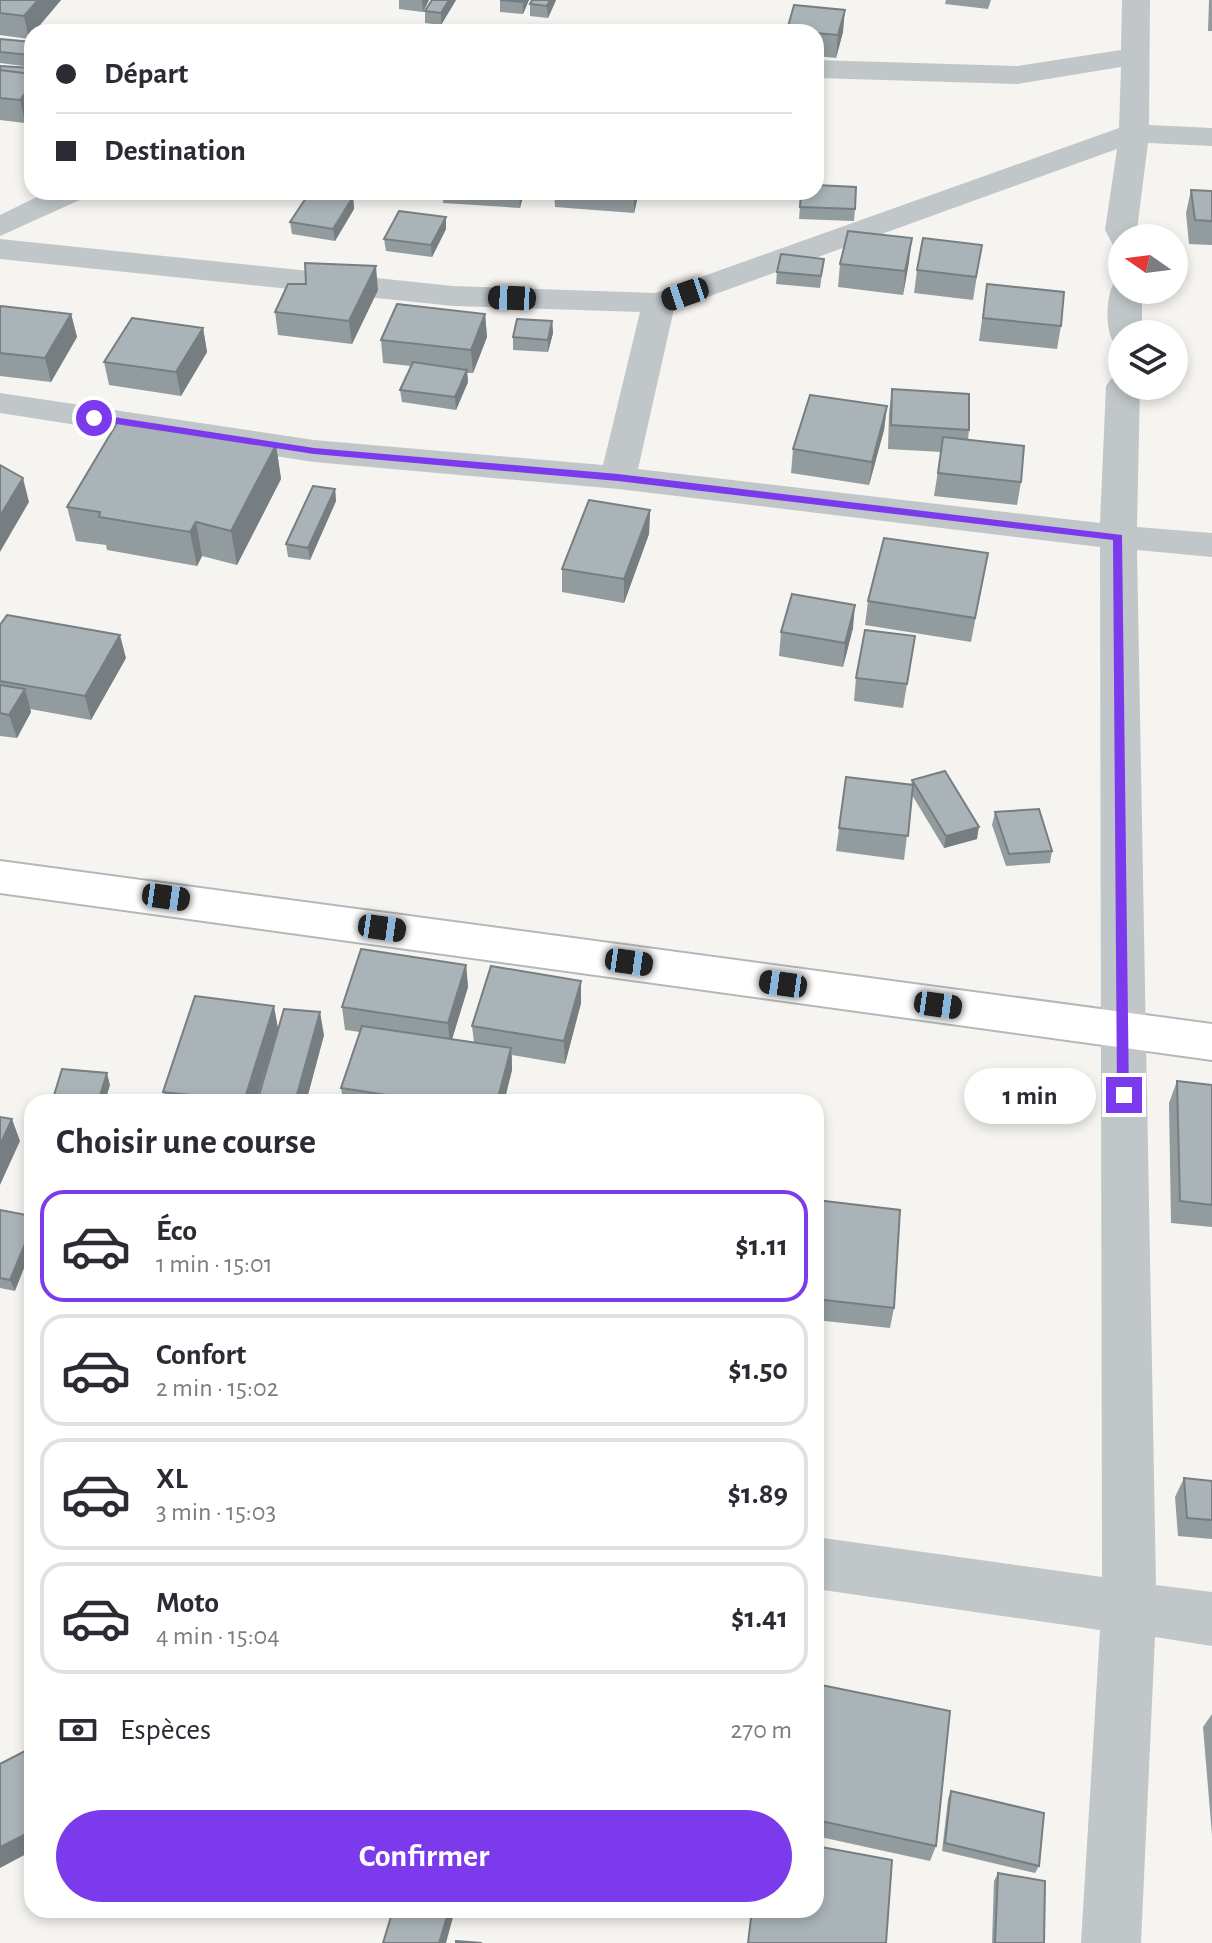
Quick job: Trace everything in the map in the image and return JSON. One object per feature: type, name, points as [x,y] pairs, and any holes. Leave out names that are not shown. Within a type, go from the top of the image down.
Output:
[{"type":"highway","points":[[0,877],[166,897],[1212,1042]]},
{"type":"street","points":[[1122,224],[1134,133],[1136,0]]},
{"type":"street","points":[[824,69],[1017,75],[1135,56]]},
{"type":"street","points":[[0,249],[453,296],[659,303],[1134,133],[1212,137]]},
{"type":"street","points":[[0,227],[55,200]]},
{"type":"street","points":[[618,478],[659,303]]},
{"type":"street","points":[[1111,1943],[1129,1607],[1118,537],[1123,400]]},
{"type":"street","points":[[0,403],[314,451],[618,478],[1118,537],[1212,545]]},
{"type":"street","points":[[824,1564],[1212,1619]]},
{"type":"building","points":[[0,0],[38,0],[24,16],[0,13]]},
{"type":"building","points":[[432,0],[449,0],[441,13],[425,11]]},
{"type":"building","points":[[532,0],[550,0],[547,6],[530,4]]},
{"type":"building","points":[[794,5],[845,10],[838,35],[824,34],[824,24],[789,24]]},
{"type":"building","points":[[0,39],[24,41],[24,54],[0,52]]},
{"type":"building","points":[[0,66],[24,68],[24,73],[0,70]]},
{"type":"building","points":[[0,70],[24,73],[24,95],[20,100],[0,98]]},
{"type":"building","points":[[824,185],[856,187],[855,209],[800,207],[800,200],[824,200]]},
{"type":"building","points":[[1191,190],[1212,191],[1212,221],[1195,220]]},
{"type":"building","points":[[305,200],[351,200],[333,229],[290,222]]},
{"type":"building","points":[[399,211],[446,217],[431,245],[384,239]]},
{"type":"building","points":[[848,231],[912,238],[905,271],[840,264]]},
{"type":"building","points":[[923,238],[982,245],[976,277],[917,270]]},
{"type":"building","points":[[781,254],[824,259],[821,276],[777,272]]},
{"type":"building","points":[[305,263],[376,266],[349,321],[275,312],[288,284],[306,284]]},
{"type":"building","points":[[987,284],[1064,292],[1061,326],[983,318]]},
{"type":"building","points":[[397,304],[485,314],[471,350],[381,340]]},
{"type":"building","points":[[1,306],[71,314],[45,358],[0,353]]},
{"type":"building","points":[[132,318],[203,328],[176,372],[104,362]]},
{"type":"building","points":[[517,319],[552,321],[548,340],[513,337]]},
{"type":"building","points":[[413,362],[467,370],[455,397],[400,390]]},
{"type":"building","points":[[892,389],[969,394],[969,430],[891,425]]},
{"type":"building","points":[[810,395],[887,406],[872,462],[793,449]]},
{"type":"building","points":[[117,423],[276,445],[231,531],[196,522],[190,532],[99,517],[100,512],[67,507]]},
{"type":"building","points":[[943,437],[1024,446],[1021,482],[938,473]]},
{"type":"building","points":[[0,465],[23,478],[0,516]]},
{"type":"building","points":[[313,486],[335,489],[308,548],[286,544]]},
{"type":"building","points":[[589,500],[650,510],[624,579],[562,569]]},
{"type":"building","points":[[884,538],[988,553],[975,618],[868,601]]},
{"type":"building","points":[[792,594],[855,605],[845,643],[781,632]]},
{"type":"building","points":[[7,615],[120,635],[85,696],[0,681],[0,625]]},
{"type":"building","points":[[865,630],[915,636],[907,684],[856,678]]},
{"type":"building","points":[[0,685],[25,689],[9,715],[0,713]]},
{"type":"building","points":[[945,771],[979,827],[946,836],[912,780]]},
{"type":"building","points":[[846,777],[913,785],[908,836],[839,828]]},
{"type":"building","points":[[1039,809],[1052,851],[1009,854],[995,812]]},
{"type":"building","points":[[361,949],[466,965],[448,1023],[342,1007]]},
{"type":"building","points":[[491,966],[581,981],[564,1041],[472,1026]]},
{"type":"building","points":[[195,996],[274,1006],[246,1094],[163,1092]]},
{"type":"building","points":[[284,1009],[320,1012],[297,1094],[259,1094]]},
{"type":"building","points":[[362,1026],[511,1048],[499,1094],[380,1094],[341,1088]]},
{"type":"building","points":[[62,1069],[107,1073],[100,1094],[54,1094]]},
{"type":"building","points":[[1177,1081],[1212,1085],[1212,1205],[1180,1201]]},
{"type":"building","points":[[0,1117],[12,1119],[0,1145]]},
{"type":"building","points":[[824,1201],[900,1210],[894,1308],[824,1300]]},
{"type":"building","points":[[0,1210],[24,1214],[24,1246],[10,1280],[0,1278]]},
{"type":"building","points":[[1184,1478],[1212,1481],[1212,1520],[1187,1518]]},
{"type":"building","points":[[824,1686],[950,1711],[936,1846],[824,1822]]},
{"type":"building","points":[[24,1752],[24,1835],[0,1847],[0,1764]]},
{"type":"building","points":[[951,1791],[1044,1813],[1039,1866],[945,1843]]},
{"type":"building","points":[[824,1847],[892,1860],[886,1943],[748,1943],[751,1918],[824,1918]]},
{"type":"building","points":[[998,1873],[1045,1881],[1044,1943],[995,1943]]},
{"type":"building","points":[[391,1918],[447,1918],[439,1943],[383,1943]]},
{"type":"route","points":[[94,418],[314,451],[618,478],[1118,537],[1124,1095]]}]
